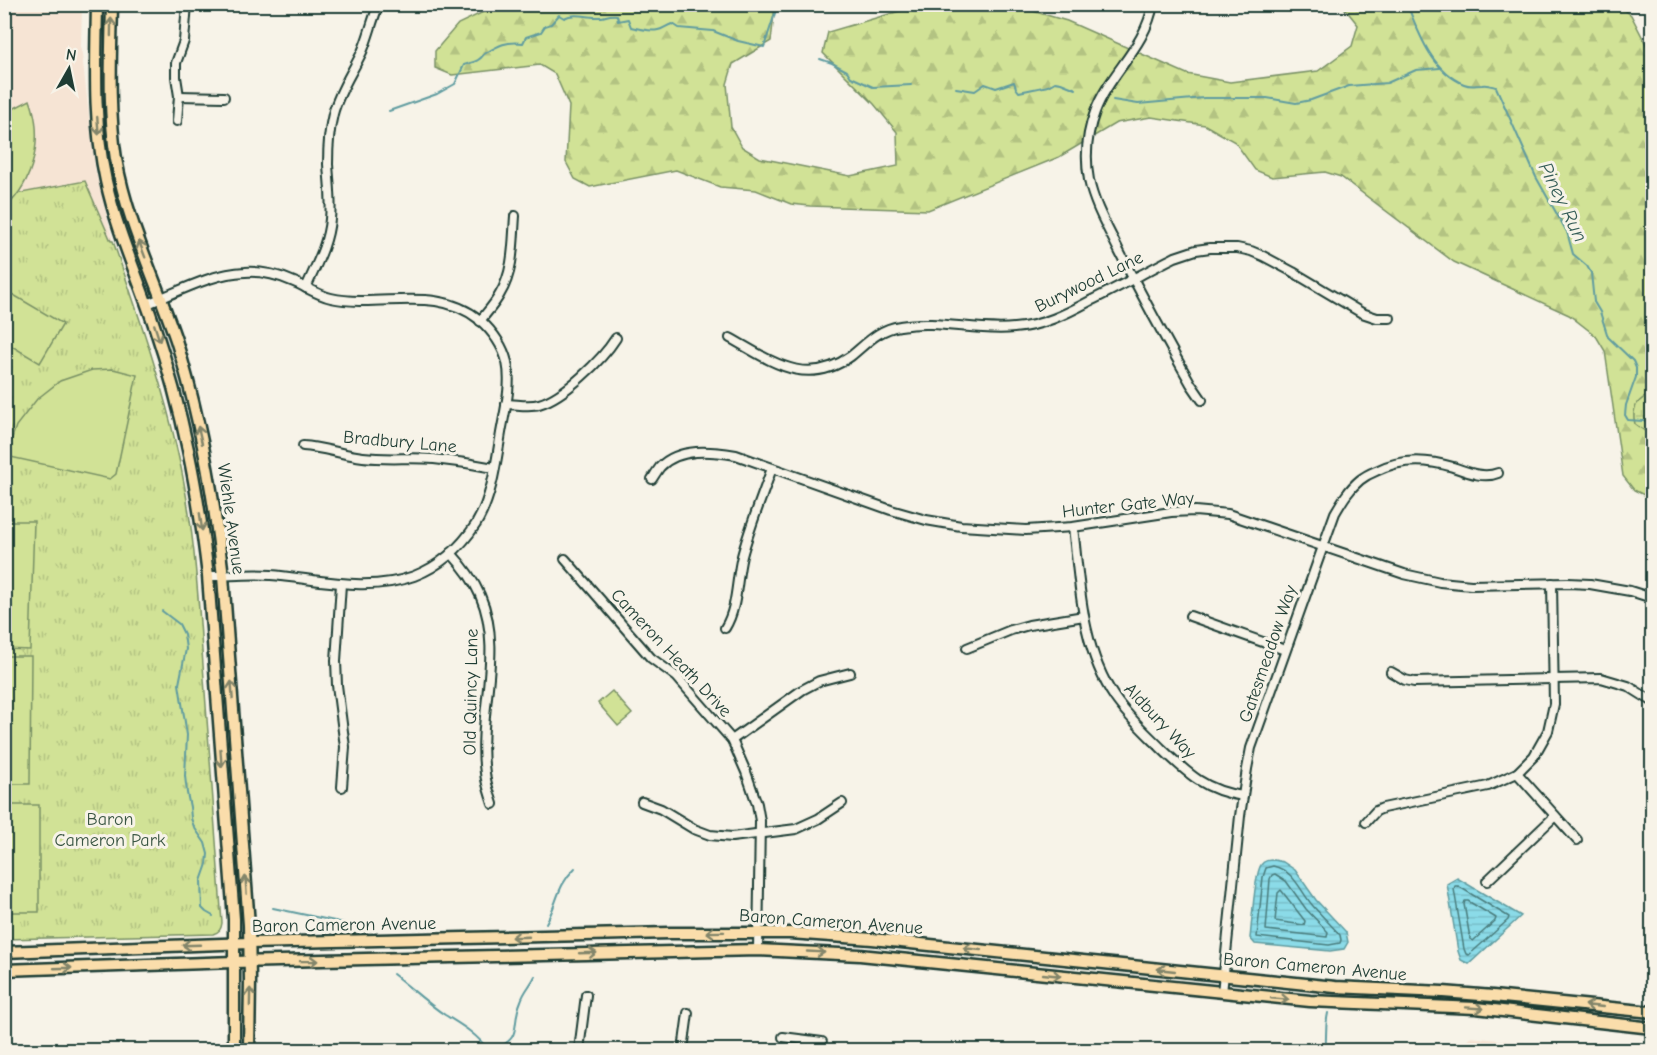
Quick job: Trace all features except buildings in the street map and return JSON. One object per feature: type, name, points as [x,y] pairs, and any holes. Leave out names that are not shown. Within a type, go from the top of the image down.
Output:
[{"type":"main road","name":"Wiehle Avenue","points":[[97,4],[96,98],[101,154],[113,210],[166,360],[186,437],[196,486],[208,576],[234,919],[234,1050]]},
{"type":"main road","name":"Wiehle Avenue","points":[[112,4],[110,84],[116,159],[134,227],[179,352],[199,430],[218,529],[249,943],[249,1050]]},
{"type":"main road","name":"Baron Cameron Avenue","points":[[4,952],[249,943],[758,932],[814,934],[1335,987],[1483,995],[1653,1012]]},
{"type":"main road","name":"Baron Cameron Avenue","points":[[4,970],[234,962],[758,950],[860,955],[1310,1001],[1476,1008],[1653,1028]]},
{"type":"street","points":[[177,121],[176,63],[184,41],[187,4]]},
{"type":"street","points":[[306,288],[323,252],[329,227],[331,208],[328,161],[333,115],[345,81],[367,39],[379,4]]},
{"type":"street","points":[[1153,4],[1148,26],[1141,40],[1108,84],[1100,99],[1088,145],[1088,162],[1093,195],[1098,209],[1133,279],[1202,400]]},
{"type":"street","points":[[178,96],[224,97]]},
{"type":"street","points":[[480,321],[500,294],[507,280],[512,256],[515,216]]},
{"type":"street","name":"Burywood Lane","points":[[730,338],[786,368],[820,369],[842,362],[875,335],[894,327],[934,325],[998,330],[1034,325],[1061,316],[1163,263],[1196,250],[1223,247],[1237,248],[1263,256],[1362,313],[1377,318],[1390,318]]},
{"type":"street","points":[[147,304],[219,276],[244,272],[273,274],[332,298],[439,301],[459,308],[480,321],[496,339],[506,360],[509,384],[489,493],[477,522],[468,535],[451,553],[429,569],[401,580],[368,584],[341,584],[267,575],[208,576]]},
{"type":"street","points":[[506,404],[532,405],[552,398],[573,384],[602,357],[616,338]]},
{"type":"street","name":"Bradbury Lane","points":[[303,446],[321,448],[345,455],[432,459],[494,468]]},
{"type":"street","name":"Hunter Gate Way","points":[[652,479],[660,467],[674,457],[693,452],[713,452],[736,455],[926,520],[961,526],[1026,530],[1072,527],[1195,510],[1228,514],[1404,574],[1440,582],[1471,585],[1590,584],[1653,598]]},
{"type":"street","name":"Gatesmeadow Way","points":[[1222,993],[1243,796],[1251,748],[1335,513],[1346,495],[1362,478],[1384,466],[1403,461],[1420,460],[1439,463],[1473,474],[1498,473]]},
{"type":"street","points":[[725,628],[732,617],[744,550],[772,468]]},
{"type":"street","name":"Aldbury Way","points":[[1072,527],[1088,638],[1100,670],[1117,700],[1131,718],[1195,779],[1218,791],[1243,796]]},
{"type":"street","name":"Old Quincy Lane","points":[[451,553],[474,582],[486,610],[489,626],[490,659],[483,738],[484,767],[493,804]]},
{"type":"street","name":"Cameron Heath Drive","points":[[566,559],[651,658],[677,677],[732,740],[757,804],[761,834],[758,950]]},
{"type":"street","points":[[1366,822],[1376,811],[1383,808],[1484,788],[1517,773],[1534,756],[1548,731],[1554,704],[1552,583]]},
{"type":"street","points":[[341,584],[336,661],[345,747],[342,787]]},
{"type":"street","points":[[967,648],[1029,625],[1084,616]]},
{"type":"street","points":[[1190,616],[1286,650]]},
{"type":"street","points":[[1390,672],[1414,682],[1601,678],[1628,686],[1653,701]]},
{"type":"street","points":[[732,740],[802,690],[819,681],[850,673]]},
{"type":"street","points":[[1517,773],[1577,840]]},
{"type":"street","points":[[642,802],[661,809],[694,829],[710,835],[732,837],[796,829],[818,819],[842,803]]},
{"type":"street","points":[[1487,880],[1555,816]]},
{"type":"street","points":[[579,1050],[586,994]]},
{"type":"street","points":[[683,1050],[688,1013]]},
{"type":"street","points":[[783,1037],[822,1042],[821,1050]]},
{"type":"shaded area","points":[[5,5],[82,5],[81,46],[95,168],[112,242],[5,196]]},
{"type":"shaded area","points":[[1470,1037],[1590,1050],[1460,1050]]},
{"type":"green space","points":[[498,5],[775,5],[771,41],[733,64],[727,84],[731,127],[742,147],[760,158],[850,176],[898,166],[897,132],[874,104],[823,53],[828,32],[914,5],[1012,5],[1067,21],[1187,74],[1230,82],[1318,71],[1352,46],[1358,25],[1342,5],[1618,5],[1631,15],[1652,56],[1652,499],[1634,490],[1623,476],[1605,351],[1596,336],[1569,315],[1454,262],[1341,177],[1325,172],[1272,177],[1255,170],[1235,142],[1205,125],[1151,117],[1116,123],[1059,157],[928,210],[791,204],[756,190],[720,187],[676,170],[590,187],[575,179],[566,162],[569,106],[555,74],[540,65],[452,75],[435,68],[435,51],[458,24]]},
{"type":"green space","points":[[30,100],[36,129],[34,158],[23,186],[5,208],[5,113]]},
{"type":"green space","name":"Baron Cameron Park","points":[[85,181],[111,241],[113,241],[148,346],[172,427],[188,506],[197,586],[222,923],[219,930],[213,934],[5,939],[5,196]]},
{"type":"green space","points":[[5,290],[63,324],[40,363],[5,342]]},
{"type":"green space","points":[[113,369],[137,375],[116,474],[110,479],[6,456],[16,426],[37,399],[60,381],[92,370]]},
{"type":"green space","points":[[1652,394],[1652,436],[1635,424],[1634,413],[1639,401]]},
{"type":"green space","points":[[5,521],[34,521],[30,650],[5,649]]},
{"type":"green space","points":[[5,656],[31,656],[30,784],[5,784]]},
{"type":"green space","points":[[612,691],[632,714],[618,726],[598,703]]},
{"type":"green space","points":[[4,805],[39,805],[39,912],[5,912]]},
{"type":"water","points":[[1274,860],[1283,862],[1295,870],[1316,900],[1346,932],[1348,942],[1344,949],[1330,951],[1255,944],[1250,938],[1259,870],[1264,862]]},
{"type":"water","points":[[1457,878],[1521,916],[1469,964],[1461,960],[1458,951],[1447,884]]},
{"type":"waterway","points":[[389,111],[437,94],[455,84],[464,65],[477,61],[503,44],[523,43],[526,37],[541,32],[559,15],[564,18],[573,15],[596,17],[617,15],[618,21],[628,19],[631,27],[651,31],[673,24],[679,28],[713,31],[738,41],[764,47],[778,4]]},
{"type":"waterway","name":"Piney Run","points":[[1407,4],[1428,50],[1443,70],[1466,85],[1496,87],[1536,177],[1567,232],[1573,254],[1587,266],[1591,273],[1594,302],[1600,312],[1608,337],[1633,361],[1636,368],[1636,377],[1626,405],[1625,415],[1628,420],[1652,420]]},
{"type":"waterway","points":[[820,59],[832,63],[847,71],[851,77],[873,87],[911,85]]},
{"type":"waterway","points":[[1113,100],[1138,104],[1204,98],[1267,98],[1296,103],[1349,86],[1387,83],[1416,70],[1440,68]]},
{"type":"waterway","points":[[956,88],[975,91],[985,84],[996,88],[1014,82],[1019,92],[1048,86],[1055,82],[1076,89]]},
{"type":"waterway","points":[[162,611],[179,624],[184,634],[186,649],[179,684],[187,735],[185,776],[191,818],[205,843],[208,854],[201,881],[202,908],[213,916]]},
{"type":"waterway","points":[[546,923],[564,882],[575,868]]},
{"type":"waterway","points":[[273,908],[344,923]]},
{"type":"waterway","points":[[393,974],[438,1010],[463,1026],[488,1050]]},
{"type":"waterway","points":[[493,1050],[503,1045],[513,1035],[522,997],[535,976]]},
{"type":"waterway","points":[[1325,1050],[1328,1013]]}]
